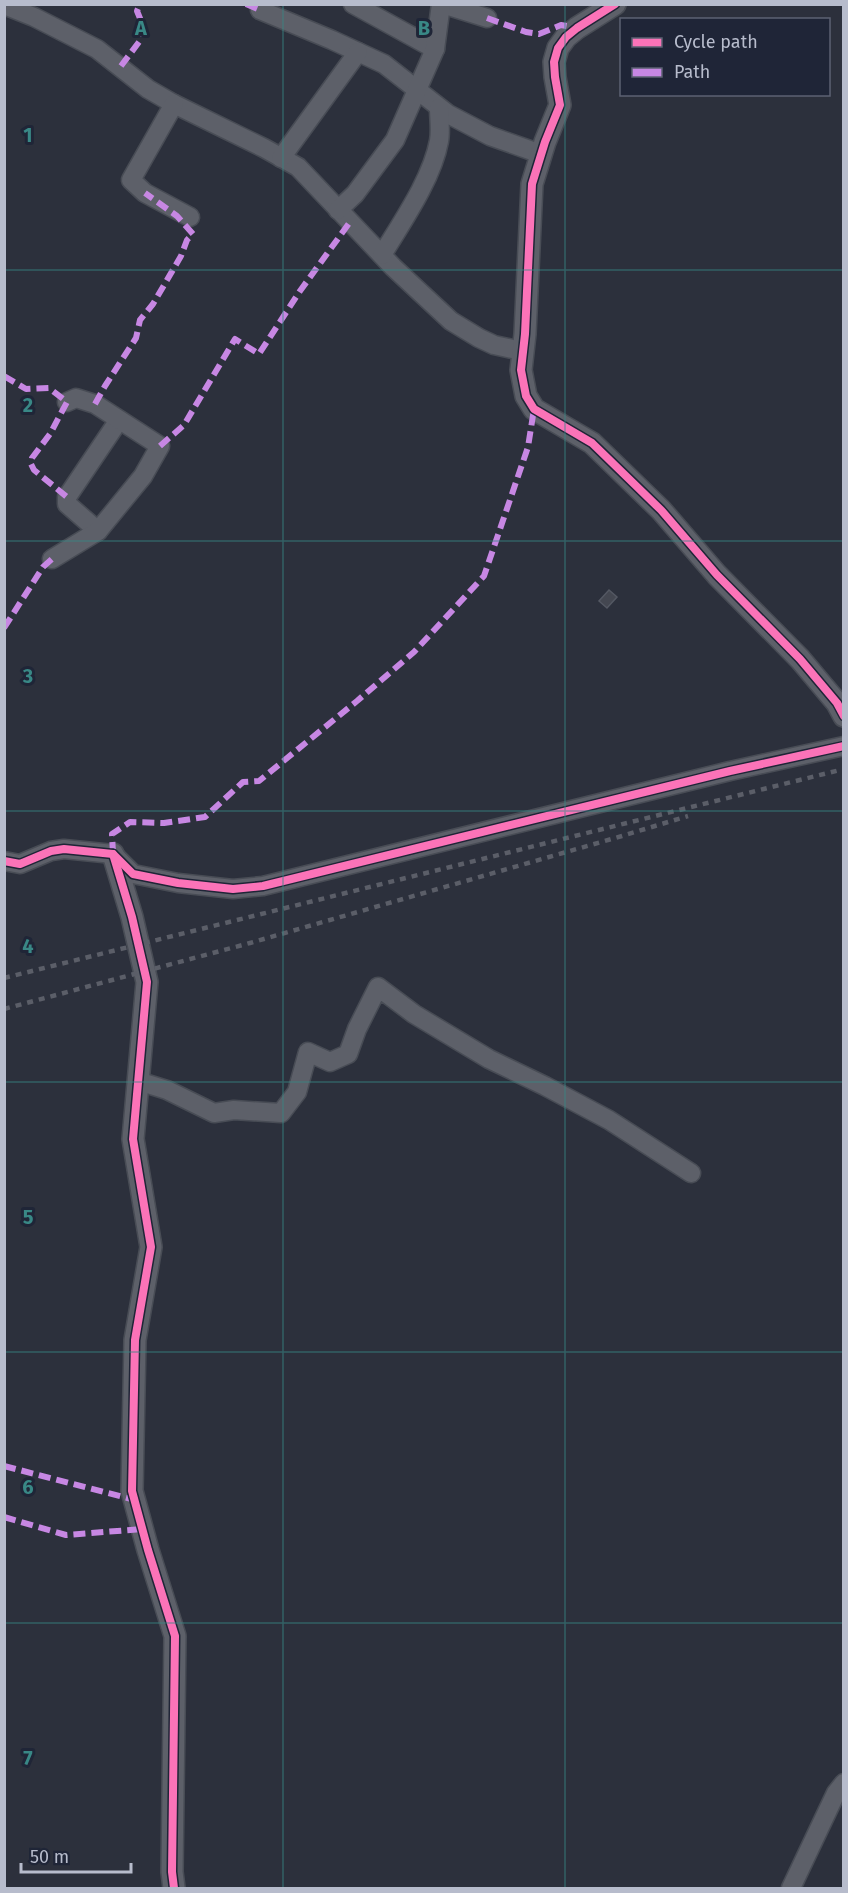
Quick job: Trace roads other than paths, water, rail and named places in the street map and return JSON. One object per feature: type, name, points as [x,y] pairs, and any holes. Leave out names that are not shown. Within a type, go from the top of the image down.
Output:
[{"type":"street","points":[[263,4],[260,10],[384,64],[448,114],[490,136],[541,154]]},
{"type":"street","points":[[353,4],[435,49]]},
{"type":"street","points":[[338,210],[361,185],[395,140],[435,49],[441,4],[487,18]]},
{"type":"street","points":[[615,4],[567,37],[558,48],[554,62],[560,105],[532,184],[525,334],[522,351],[522,383],[526,396],[534,409],[592,443],[661,510],[717,575],[800,659],[837,703],[843,716]]},
{"type":"street","points":[[4,5],[34,17],[97,49],[148,89],[298,167],[413,287],[451,321],[479,339],[522,351]]},
{"type":"street","points":[[281,158],[358,52]]},
{"type":"street","points":[[174,104],[131,180],[145,193],[190,217]]},
{"type":"street","points":[[382,255],[417,198],[430,169],[440,140],[439,108]]},
{"type":"street","points":[[52,559],[98,531],[143,476],[160,446],[95,404],[76,398],[67,402]]},
{"type":"street","points":[[98,531],[67,504],[67,497],[119,420]]},
{"type":"street","points":[[4,861],[20,864],[51,851],[64,849],[113,854],[133,874],[178,883],[233,889],[262,886],[730,771],[843,746]]},
{"type":"street","points":[[113,854],[132,917],[147,982],[133,1139],[151,1247],[135,1340],[132,1491],[175,1636],[172,1872],[174,1888]]},
{"type":"street","points":[[138,1081],[167,1090],[214,1113],[234,1110],[281,1113],[297,1092],[308,1052],[330,1062],[348,1054],[357,1029],[378,987],[414,1014],[489,1059],[609,1120],[691,1173]]},
{"type":"street","points":[[791,1888],[836,1793],[843,1783]]},
{"type":"railway","points":[[4,978],[844,769]]},
{"type":"railway","points":[[4,1009],[250,943],[688,816]]}]
